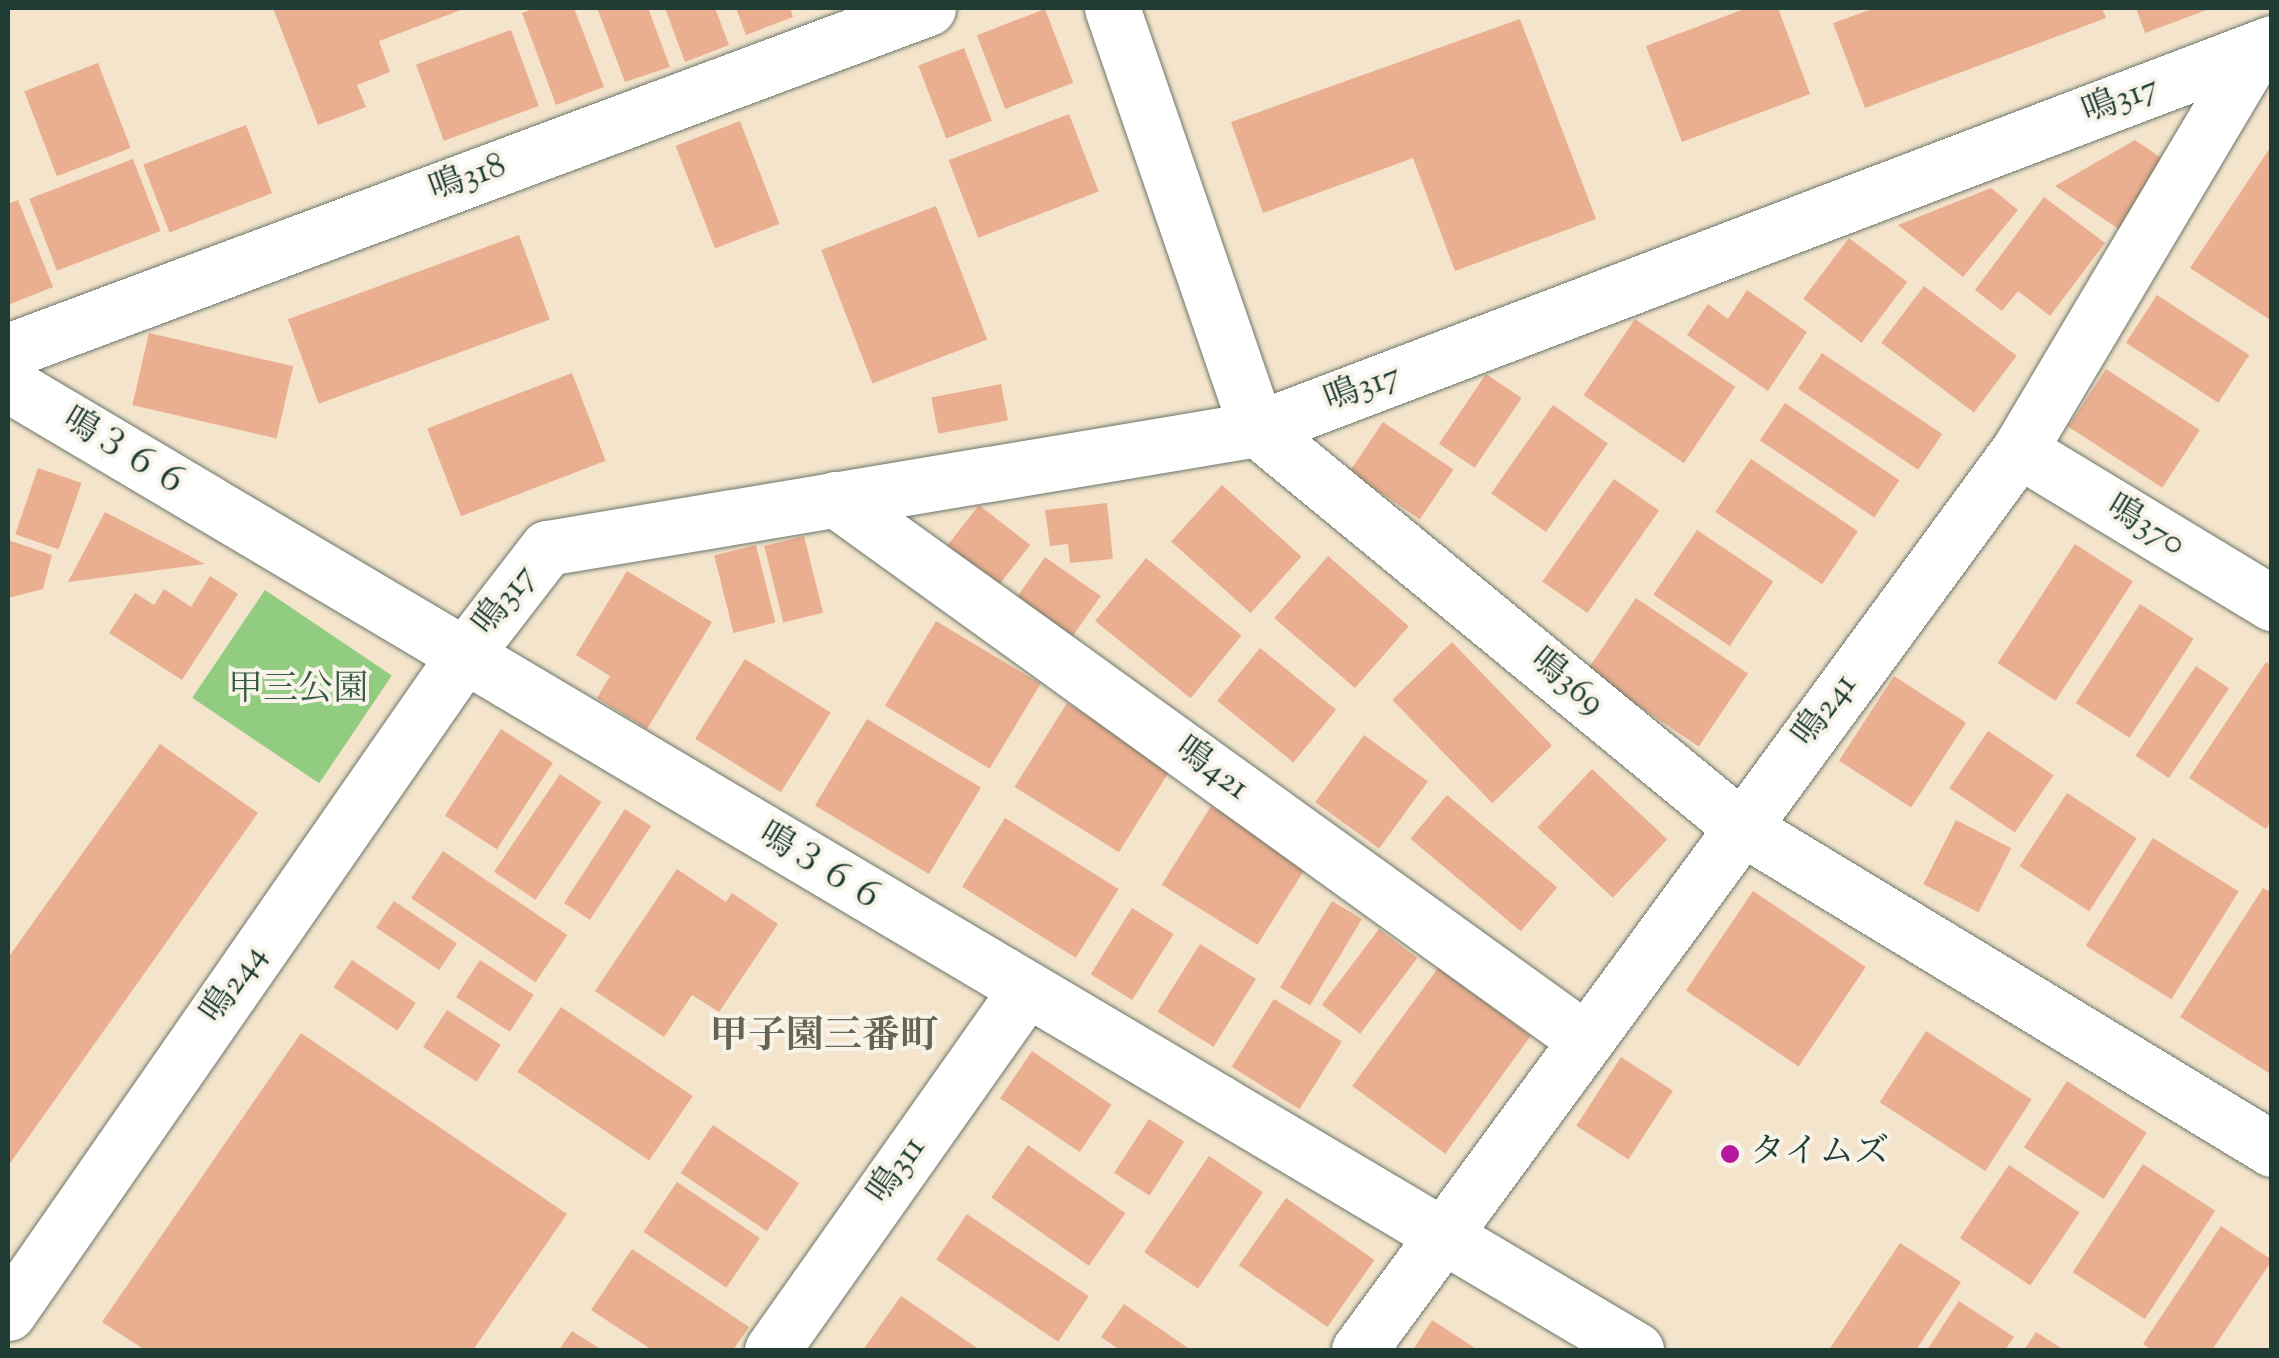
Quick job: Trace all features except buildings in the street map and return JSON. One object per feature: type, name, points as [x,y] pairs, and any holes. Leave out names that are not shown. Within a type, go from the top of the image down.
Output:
[{"type":"street","name":"鳴318","points":[[8,351],[928,8]]},
{"type":"street","points":[[1112,8],[1257,428]]},
{"type":"street","name":"鳴317","points":[[463,657],[547,548],[1257,428],[2267,50]]},
{"type":"street","name":"鳴241","points":[[1360,1350],[1438,1236],[2019,450],[2267,50]]},
{"type":"street","name":"鳴３６６","points":[[8,384],[1636,1350]]},
{"type":"street","name":"鳴369","points":[[1257,428],[1740,826],[2272,1149]]},
{"type":"street","name":"鳴370","points":[[2019,450],[2272,603]]},
{"type":"street","name":"鳴421","points":[[835,500],[1586,1040]]},
{"type":"street","name":"鳴244","points":[[8,1313],[463,657]]},
{"type":"street","name":"鳴311","points":[[772,1350],[1025,990]]},
{"type":"green space","name":"甲三公園","points":[[265,590],[392,676],[319,783],[192,698]]},
{"type":"place","name":"タイムズ","points":[[1730,1154]]},
{"type":"district","name":"甲子園三番町","points":[[824,1039]]}]
